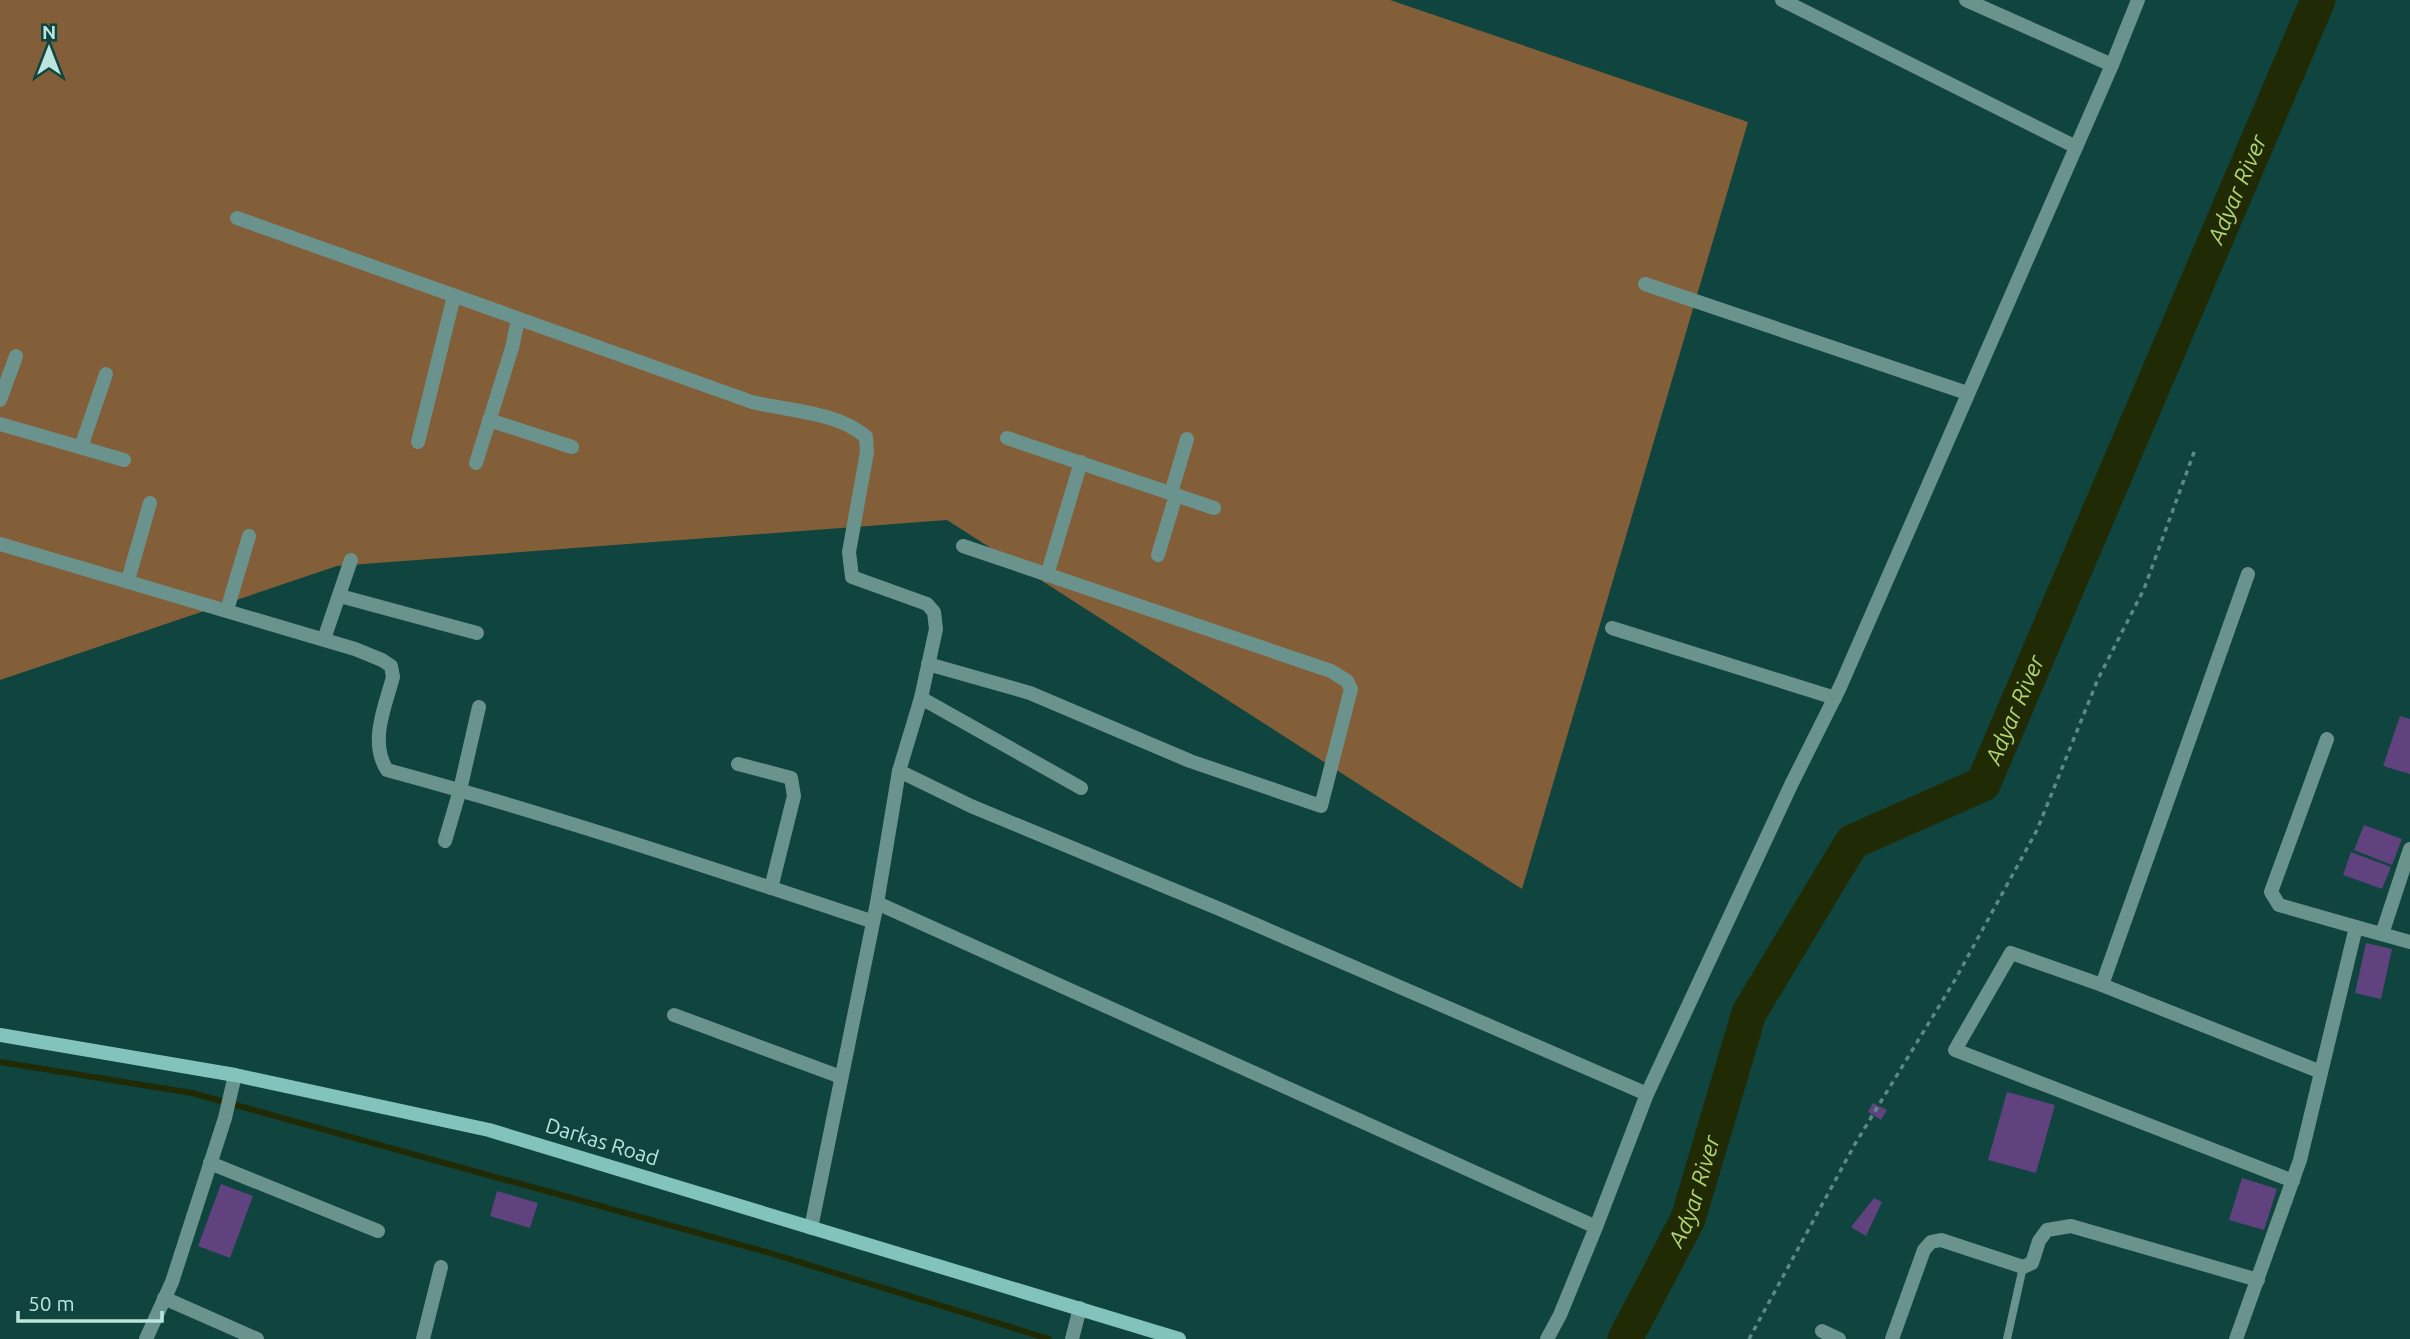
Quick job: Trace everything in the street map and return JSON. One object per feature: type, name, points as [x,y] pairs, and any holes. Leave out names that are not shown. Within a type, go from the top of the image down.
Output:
[{"type":"main road","name":"Darkas Road","points":[[0,1035],[235,1075],[489,1130],[1179,1339]]},
{"type":"street","points":[[1782,0],[2076,147]]},
{"type":"street","points":[[1966,0],[2112,65]]},
{"type":"street","points":[[1547,1339],[1560,1315],[1596,1227],[1647,1094],[1791,785],[1835,698],[2138,0]]},
{"type":"street","points":[[237,218],[752,402],[813,414],[855,427],[866,437],[867,452],[849,552],[852,577],[927,604],[934,612],[936,629],[921,698],[899,771],[877,903],[811,1228]]},
{"type":"street","points":[[1645,284],[1967,393]]},
{"type":"street","points":[[418,442],[454,296]]},
{"type":"street","points":[[476,463],[512,348],[518,319]]},
{"type":"street","points":[[0,400],[16,356]]},
{"type":"street","points":[[81,447],[106,374]]},
{"type":"street","points":[[489,420],[572,447]]},
{"type":"street","points":[[0,424],[124,460]]},
{"type":"street","points":[[1007,438],[1214,508]]},
{"type":"street","points":[[1158,555],[1186,439]]},
{"type":"street","points":[[1047,575],[1081,463]]},
{"type":"street","points":[[128,580],[150,503]]},
{"type":"street","points":[[227,610],[249,536]]},
{"type":"street","points":[[0,544],[324,639],[369,654],[390,666],[393,677],[378,743],[379,758],[387,770],[668,854],[872,921]]},
{"type":"street","points":[[928,664],[1030,693],[1190,761],[1321,806],[1351,690],[1347,681],[1331,671],[963,546]]},
{"type":"street","points":[[324,639],[351,560]]},
{"type":"street","points":[[2102,985],[2248,574]]},
{"type":"street","points":[[340,596],[477,633]]},
{"type":"street","points":[[1612,628],[1835,698]]},
{"type":"street","points":[[921,698],[1081,788]]},
{"type":"street","points":[[446,841],[479,708]]},
{"type":"street","points":[[2327,739],[2271,892],[2279,905],[2410,942]]},
{"type":"street","points":[[738,764],[791,778],[794,796],[771,888]]},
{"type":"street","points":[[899,771],[1020,827],[1222,910],[1647,1094]]},
{"type":"street","points":[[2382,934],[2410,849]]},
{"type":"street","points":[[877,903],[1596,1227]]},
{"type":"street","points":[[2236,1339],[2300,1160],[2356,926]]},
{"type":"street","points":[[2293,1181],[1955,1050],[2011,953],[2102,985],[2321,1072]]},
{"type":"street","points":[[674,1015],[841,1077]]},
{"type":"street","points":[[146,1339],[172,1282],[225,1118],[235,1075]]},
{"type":"street","points":[[210,1163],[378,1231]]},
{"type":"street","points":[[1892,1339],[1924,1250],[1931,1242],[1941,1240],[2023,1267],[2032,1263],[2039,1241],[2048,1230],[2071,1226],[2258,1280]]},
{"type":"street","points":[[423,1339],[441,1267]]},
{"type":"street","points":[[164,1298],[257,1339]]},
{"type":"street","points":[[1073,1336],[1080,1308]]},
{"type":"street","points":[[1822,1331],[1839,1339]]},
{"type":"lane","points":[[2007,1339],[2023,1267]]},
{"type":"path","points":[[1749,1339],[1855,1144],[1955,980],[2037,830],[2098,679],[2144,589],[2196,447]]},
{"type":"shaded area","points":[[0,0],[1390,0],[1748,122],[1522,889],[947,520],[337,566],[0,680]]},
{"type":"building","points":[[2400,716],[2410,719],[2410,774],[2383,766]]},
{"type":"building","points":[[2364,825],[2402,839],[2392,865],[2354,850]]},
{"type":"building","points":[[2351,852],[2391,867],[2382,889],[2343,875]]},
{"type":"building","points":[[2366,943],[2392,949],[2381,999],[2355,993]]},
{"type":"building","points":[[2007,1092],[2055,1105],[2036,1173],[1988,1160]]},
{"type":"building","points":[[1873,1103],[1887,1110],[1881,1120],[1868,1112]]},
{"type":"building","points":[[2242,1178],[2277,1189],[2264,1230],[2229,1220]]},
{"type":"building","points":[[221,1184],[253,1196],[230,1258],[198,1246]]},
{"type":"building","points":[[497,1191],[538,1203],[530,1228],[490,1216]]},
{"type":"building","points":[[1874,1198],[1882,1202],[1866,1236],[1851,1227]]},
{"type":"waterway","name":"Adyar River","points":[[1625,1339],[1688,1219],[1749,1013],[1852,842],[1983,784],[2318,0]]},
{"type":"waterway","points":[[0,1062],[192,1093],[770,1253],[1049,1339]]}]
